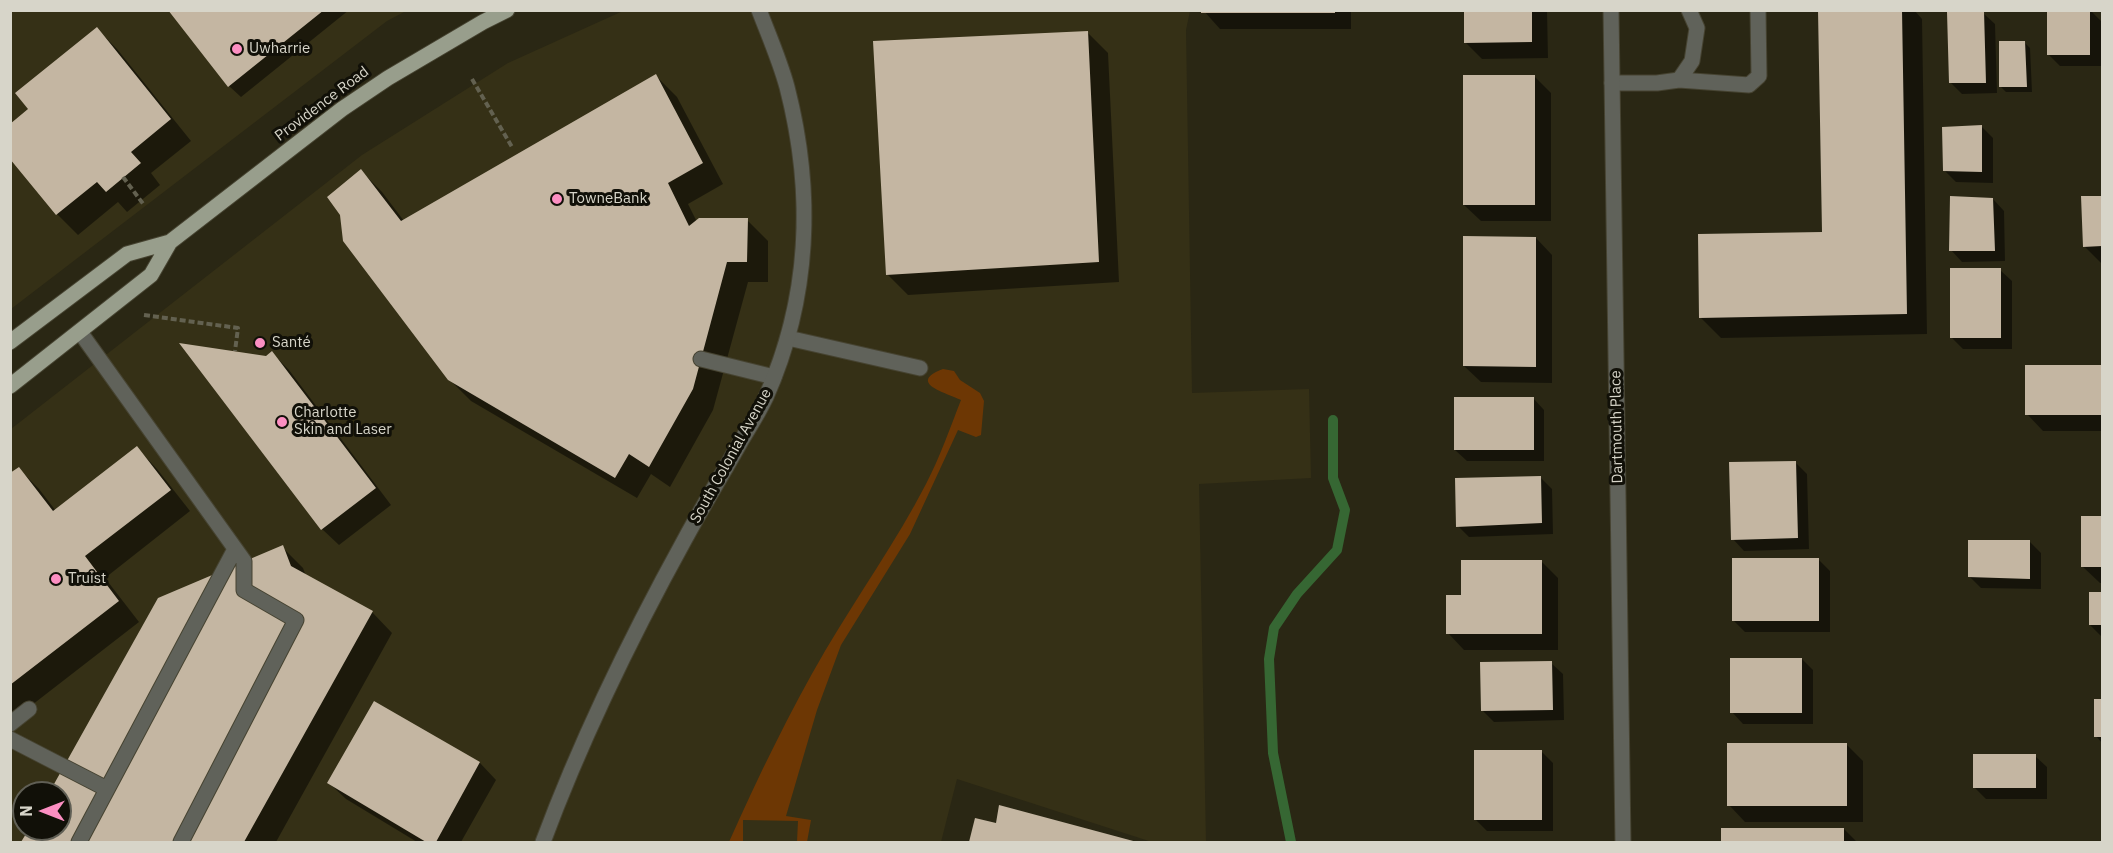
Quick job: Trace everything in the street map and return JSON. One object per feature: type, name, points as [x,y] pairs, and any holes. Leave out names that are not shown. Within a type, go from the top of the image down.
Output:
[{"type":"main road","name":"Providence Road","points":[[10,342],[127,254],[170,242],[342,109],[388,78],[507,10]]},
{"type":"main road","name":"Providence Road","points":[[10,386],[151,275],[170,242]]},
{"type":"street","name":"South Colonial Avenue","points":[[543,843],[563,791],[619,663],[685,540],[766,398],[788,338],[802,264],[806,213],[801,156],[787,87],[759,10]]},
{"type":"street","name":"Dartmouth Place","points":[[1611,10],[1623,843]]},
{"type":"street","points":[[1679,80],[1692,61],[1697,28],[1689,10]]},
{"type":"street","points":[[1612,83],[1657,83],[1679,80],[1749,86],[1759,76],[1758,10]]},
{"type":"street","points":[[80,332],[244,561],[244,590],[296,620],[182,843]]},
{"type":"street","points":[[788,338],[920,368]]},
{"type":"street","points":[[701,359],[774,377]]},
{"type":"street","points":[[79,843],[235,549]]},
{"type":"street","points":[[10,724],[29,709]]},
{"type":"street","points":[[10,738],[107,789]]},
{"type":"path","points":[[472,79],[512,147]]},
{"type":"path","points":[[123,177],[144,205]]},
{"type":"path","points":[[144,315],[238,328],[235,351]]},
{"type":"shaded area","points":[[11,11],[406,11],[387,21],[11,309]]},
{"type":"shaded area","points":[[623,11],[1190,11],[1186,30],[1192,393],[1309,389],[1311,478],[1199,484],[1206,842],[1152,842],[957,779],[941,842],[11,842],[11,429],[362,155],[508,63]]},
{"type":"shaded area","points":[[943,369],[954,371],[960,380],[980,393],[984,401],[981,435],[976,437],[958,430],[910,534],[841,645],[817,710],[786,816],[811,820],[807,842],[797,842],[798,821],[743,820],[743,842],[729,842],[774,745],[812,674],[902,527],[936,463],[961,400],[939,391],[929,383],[928,379],[933,374]]},
{"type":"building","name":"Uwharrie","points":[[168,10],[324,10],[228,87]]},
{"type":"building","points":[[1201,10],[1335,10],[1335,13],[1201,13]]},
{"type":"building","points":[[1464,10],[1532,10],[1532,42],[1464,43]]},
{"type":"building","points":[[1818,10],[1902,10],[1907,314],[1699,318],[1698,234],[1822,232]]},
{"type":"building","points":[[2047,10],[2090,10],[2090,55],[2047,55]]},
{"type":"building","points":[[1984,11],[1986,83],[1949,83],[1947,12]]},
{"type":"building","points":[[97,27],[171,119],[131,152],[141,163],[106,192],[97,182],[56,215],[10,159],[10,124],[28,109],[15,93]]},
{"type":"building","points":[[1088,31],[1099,262],[886,275],[873,41]]},
{"type":"building","points":[[1999,41],[2025,41],[2027,87],[1999,87]]},
{"type":"building","points":[[656,74],[703,163],[668,183],[689,226],[699,218],[748,218],[747,262],[727,262],[693,389],[649,467],[629,454],[615,478],[448,380],[343,241],[340,215],[327,197],[361,169],[401,221]]},
{"type":"building","points":[[1463,75],[1535,75],[1535,205],[1463,205]]},
{"type":"building","points":[[1982,125],[1982,172],[1943,171],[1942,127]]},
{"type":"building","points":[[1950,196],[1993,198],[1995,251],[1949,251]]},
{"type":"building","points":[[2081,196],[2102,196],[2102,246],[2083,247]]},
{"type":"building","points":[[1463,236],[1536,237],[1536,367],[1463,366]]},
{"type":"building","points":[[1950,268],[2001,268],[2001,338],[1950,338]]},
{"type":"building","name":"Charlotte Skin and Laser","points":[[179,343],[266,356],[272,351],[376,488],[321,530]]},
{"type":"building","points":[[2025,365],[2102,365],[2102,415],[2025,415]]},
{"type":"building","points":[[1454,397],[1534,397],[1534,450],[1454,450]]},
{"type":"building","name":"Truist","points":[[137,446],[171,490],[85,556],[119,601],[10,685],[10,473],[19,467],[53,511]]},
{"type":"building","points":[[1796,461],[1798,538],[1731,540],[1729,462]]},
{"type":"building","points":[[1541,476],[1542,523],[1456,527],[1455,478]]},
{"type":"building","points":[[2081,516],[2102,516],[2102,567],[2081,567]]},
{"type":"building","points":[[1968,540],[2030,540],[2030,579],[1968,577]]},
{"type":"building","points":[[283,545],[291,566],[373,611],[244,842],[21,842],[72,841],[72,781],[56,781],[158,598]]},
{"type":"building","points":[[1732,558],[1819,558],[1819,621],[1732,621]]},
{"type":"building","points":[[1461,560],[1542,560],[1542,634],[1446,634],[1446,595],[1461,595]]},
{"type":"building","points":[[2089,592],[2102,592],[2102,625],[2089,625]]},
{"type":"building","points":[[1730,658],[1802,658],[1802,713],[1730,713]]},
{"type":"building","points":[[1552,661],[1553,710],[1481,711],[1480,662]]},
{"type":"building","points":[[2094,699],[2102,699],[2102,737],[2094,737]]},
{"type":"building","points":[[374,701],[480,762],[436,842],[426,842],[327,783]]},
{"type":"building","points":[[1727,743],[1847,743],[1847,806],[1727,806]]},
{"type":"building","points":[[1474,750],[1542,750],[1542,820],[1474,820]]},
{"type":"building","points":[[1973,754],[2036,754],[2036,788],[1973,788]]},
{"type":"building","points":[[999,805],[1137,842],[969,842],[975,818],[996,823]]},
{"type":"building","points":[[1721,828],[1844,828],[1844,842],[1721,842]]},
{"type":"waterway","points":[[1291,842],[1273,753],[1269,659],[1274,628],[1297,594],[1337,550],[1345,510],[1333,478],[1333,420]]},
{"type":"place","name":"Uwharrie","points":[[237,49]]},
{"type":"place","name":"TowneBank","points":[[557,199]]},
{"type":"place","name":"Santé","points":[[260,343]]},
{"type":"place","name":"Charlotte Skin and Laser","points":[[282,422]]},
{"type":"place","name":"Truist","points":[[56,579]]}]
